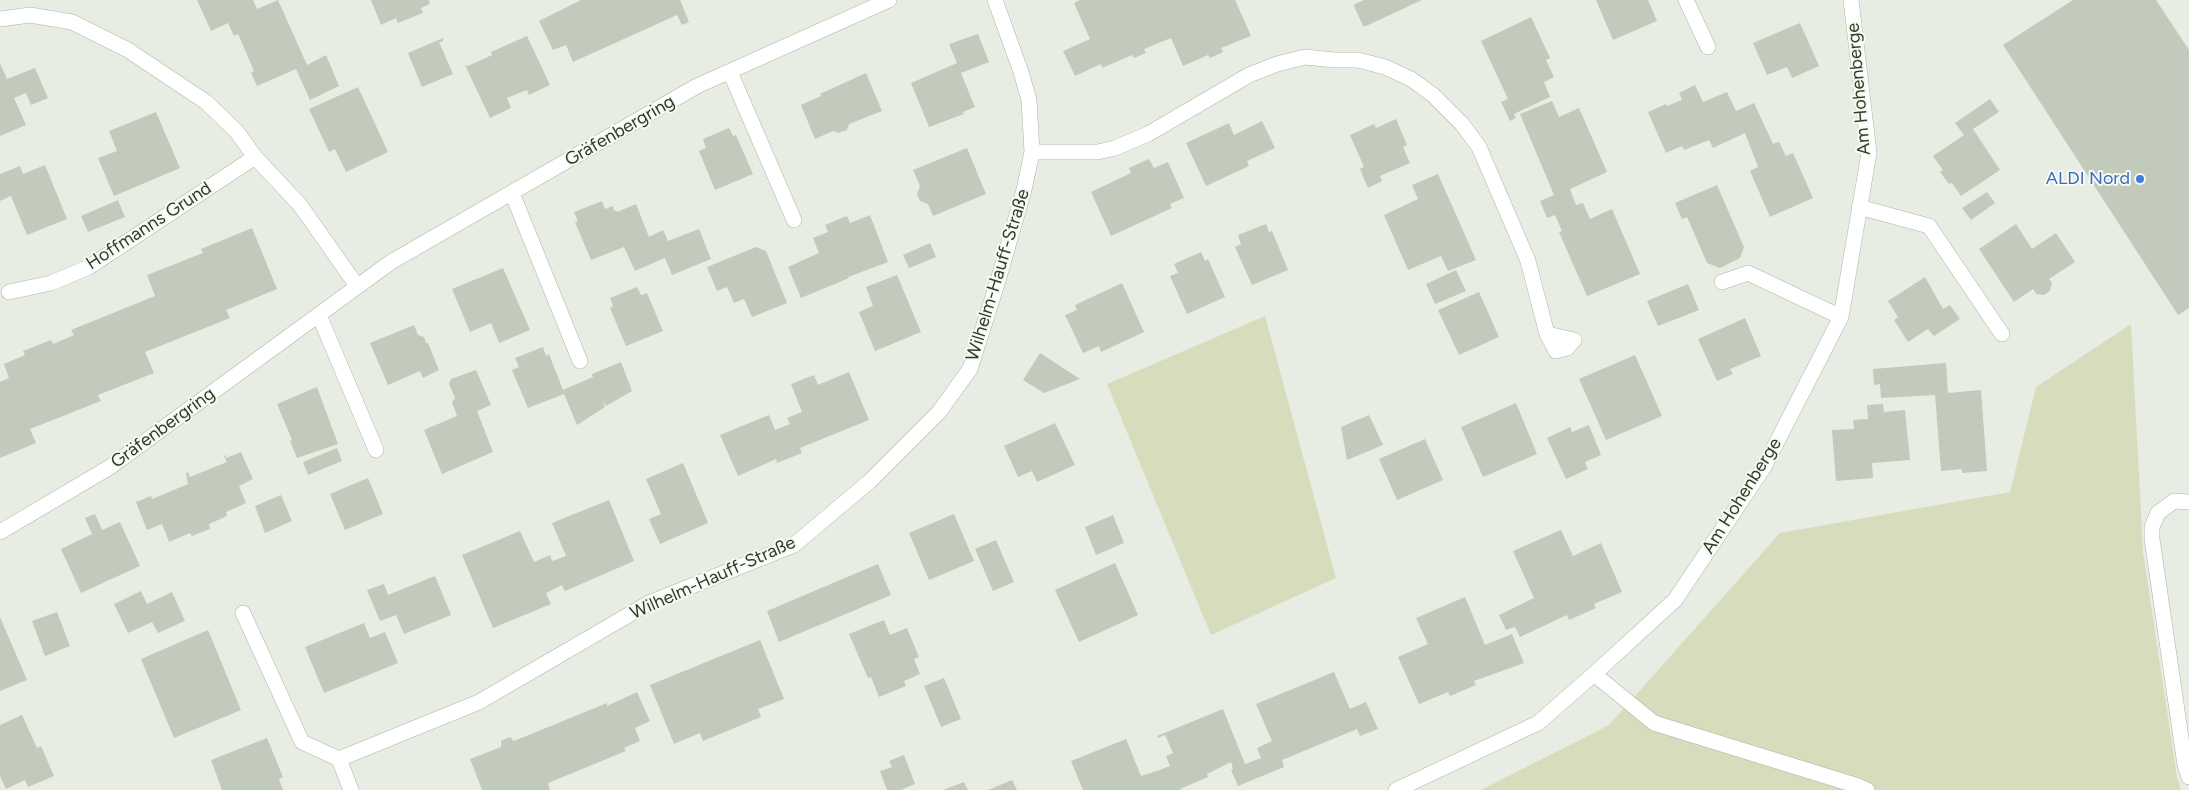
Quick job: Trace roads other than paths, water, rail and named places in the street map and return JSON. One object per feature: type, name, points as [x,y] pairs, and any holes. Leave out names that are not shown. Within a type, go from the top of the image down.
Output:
[{"type":"street","name":"Gräfenbergring","points":[[0,532],[110,467],[391,262],[697,86],[890,0]]},
{"type":"street","name":"Wilhelm-Hauff-Straße","points":[[339,758],[480,702],[649,603],[794,545],[870,481],[939,412],[970,369],[1024,190],[1032,152],[1029,100],[995,0]]},
{"type":"street","points":[[1686,0],[1708,47]]},
{"type":"street","name":"Am Hohenberge","points":[[1396,790],[1538,722],[1594,674],[1675,600],[1764,467],[1841,317],[1868,153],[1851,0]]},
{"type":"street","points":[[0,19],[30,14],[72,22],[102,36],[156,67],[206,102],[237,132],[255,157],[300,206],[358,286]]},
{"type":"street","points":[[1032,152],[1098,152],[1115,148],[1148,134],[1249,75],[1277,64],[1305,57],[1358,60],[1385,67],[1411,79],[1432,95],[1462,124],[1479,147],[1528,261],[1547,334]]},
{"type":"street","points":[[730,72],[794,220]]},
{"type":"street","name":"Hoffmanns Grund","points":[[9,292],[51,283],[89,267],[255,157]]},
{"type":"street","points":[[512,193],[580,361]]},
{"type":"street","points":[[1860,207],[1929,226],[2002,334]]},
{"type":"street","points":[[1722,282],[1748,273],[1841,317]]},
{"type":"street","points":[[319,315],[376,450]]},
{"type":"street","points":[[2189,502],[2174,501],[2158,513],[2152,527],[2152,539],[2185,765],[2189,777]]},
{"type":"street","points":[[243,613],[302,742],[339,758],[351,790]]},
{"type":"street","points":[[1594,674],[1654,722],[1867,790]]},
{"type":"place","name":"ALDI Nord","points":[[2140,179]]}]
